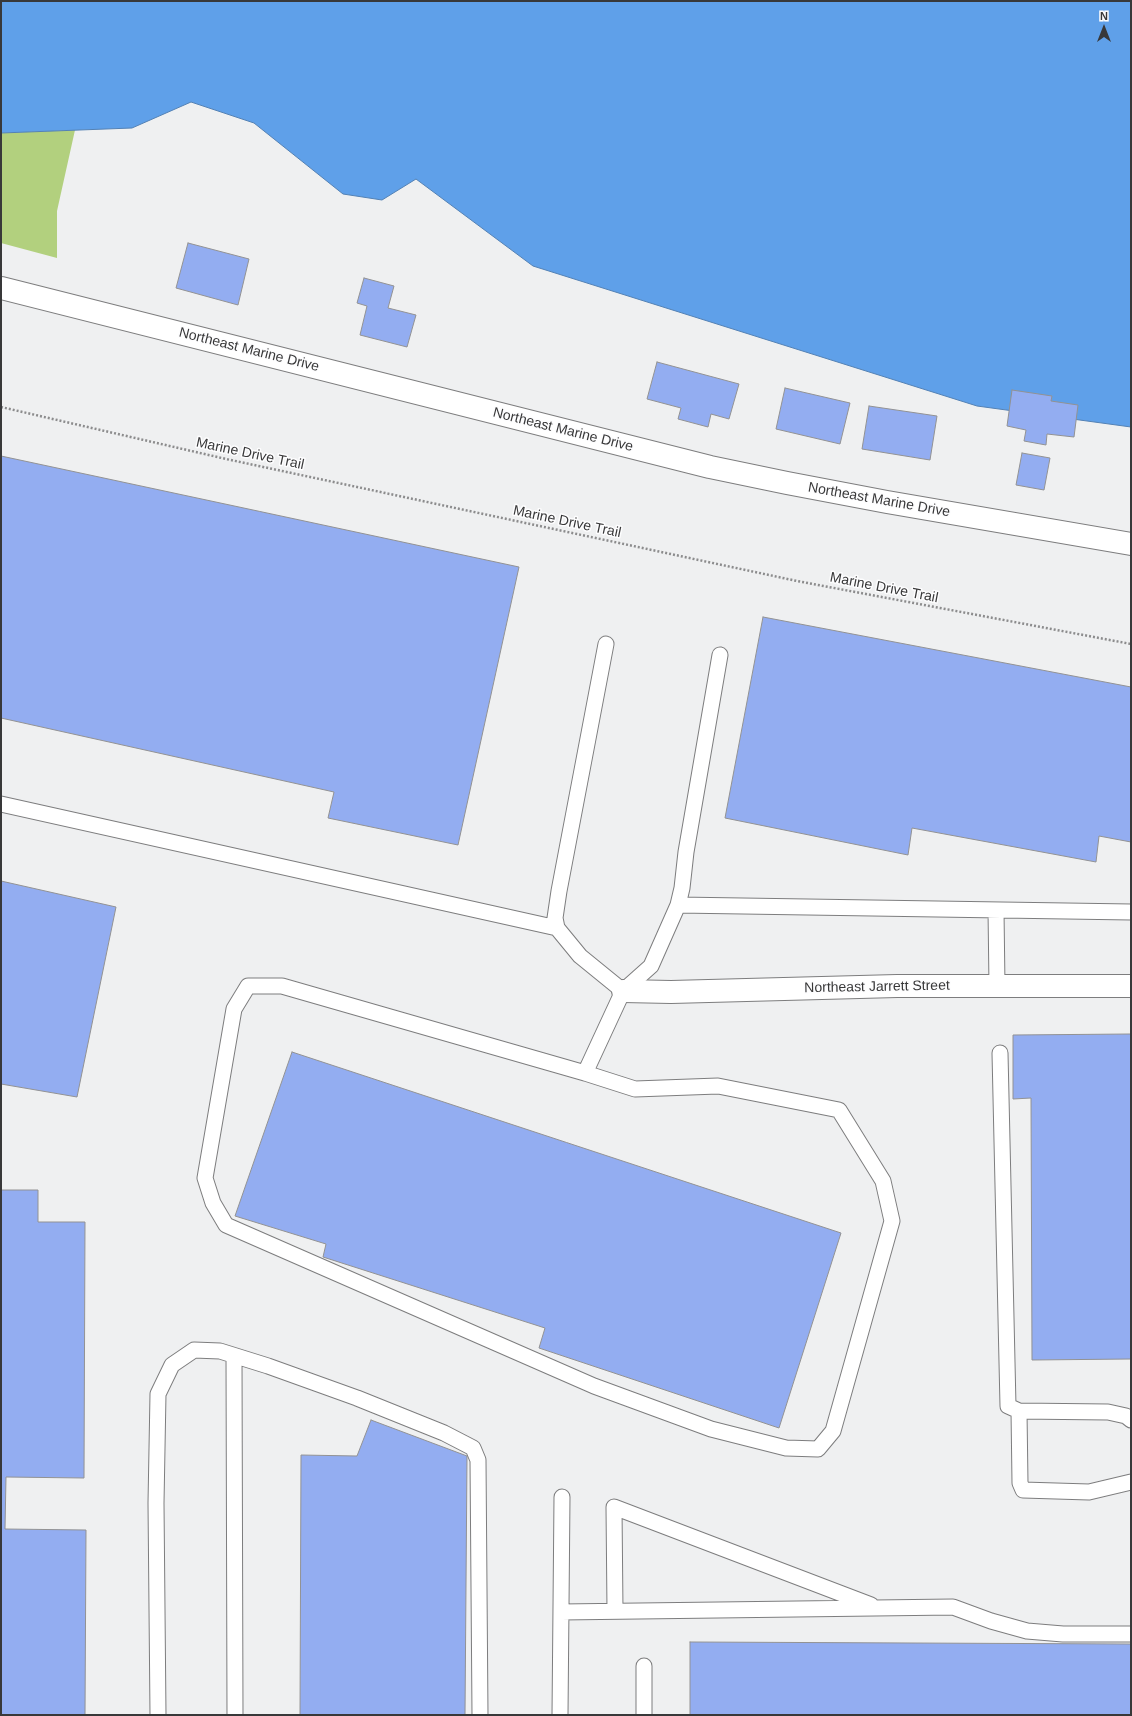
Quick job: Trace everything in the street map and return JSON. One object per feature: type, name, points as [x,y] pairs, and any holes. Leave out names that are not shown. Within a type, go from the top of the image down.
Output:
[{"type":"main road","name":"Northeast Marine Drive","points":[[1,288],[710,467],[879,501],[1131,544]]},
{"type":"main road","name":"Northeast Jarrett Street","points":[[623,991],[671,992],[897,986],[1131,986]]},
{"type":"lane","points":[[606,644],[559,891],[556,918],[557,928],[580,956],[623,991]]},
{"type":"lane","points":[[585,1073],[623,991],[651,966],[678,905],[720,655]]},
{"type":"lane","points":[[1,804],[557,928]]},
{"type":"lane","points":[[678,905],[1131,912]]},
{"type":"lane","points":[[996,910],[997,986]]},
{"type":"lane","points":[[248,986],[282,986],[585,1073],[635,1089],[718,1086],[839,1110],[843,1116],[883,1181],[892,1221],[832,1431],[818,1449],[786,1448],[711,1428],[594,1386],[226,1225],[213,1203],[205,1178],[234,1009],[248,986]]},
{"type":"lane","points":[[1000,1053],[1008,1406],[1019,1411],[1108,1412],[1126,1416],[1131,1420]]},
{"type":"lane","points":[[158,1715],[156,1503],[158,1394],[172,1365],[194,1350],[220,1351],[268,1366],[357,1398],[444,1433],[473,1448],[478,1460],[480,1715]]},
{"type":"lane","points":[[234,1356],[235,1715]]},
{"type":"lane","points":[[1019,1411],[1020,1483],[1023,1490],[1089,1492],[1131,1482]]},
{"type":"lane","points":[[560,1715],[562,1497]]},
{"type":"lane","points":[[615,1611],[614,1507],[879,1608]]},
{"type":"lane","points":[[561,1612],[953,1607],[991,1621],[1027,1631],[1064,1634],[1131,1634]]},
{"type":"lane","points":[[644,1666],[644,1715]]},
{"type":"path","name":"Marine Drive Trail","points":[[1,407],[226,459],[797,581],[1131,644]]},
{"type":"green space","points":[[75,130],[57,211],[57,258],[1,243],[1,133]]},
{"type":"water","points":[[1,1],[1131,1],[1131,427],[977,406],[533,266],[416,179],[382,200],[343,194],[254,123],[191,102],[132,128],[1,133]]},
{"type":"building","points":[[188,243],[249,259],[238,305],[176,288]]},
{"type":"building","points":[[364,278],[394,286],[388,308],[416,315],[407,347],[360,335],[367,306],[357,303]]},
{"type":"building","points":[[657,362],[739,384],[729,419],[711,414],[708,427],[678,419],[681,408],[647,399]]},
{"type":"building","points":[[785,388],[850,403],[840,444],[776,429]]},
{"type":"building","points":[[1012,390],[1052,396],[1051,401],[1078,405],[1074,437],[1047,434],[1046,445],[1024,441],[1026,430],[1007,426]]},
{"type":"building","points":[[869,406],[937,416],[930,460],[862,449]]},
{"type":"building","points":[[1022,453],[1050,458],[1044,490],[1016,485]]},
{"type":"building","points":[[1,456],[519,567],[458,845],[328,818],[334,792],[1,718]]},
{"type":"building","points":[[763,617],[1131,687],[1131,842],[1099,836],[1096,862],[912,828],[908,855],[725,818]]},
{"type":"building","points":[[1,881],[116,907],[77,1097],[1,1084]]},
{"type":"building","points":[[1131,1034],[1131,1359],[1032,1360],[1031,1098],[1013,1099],[1013,1035]]},
{"type":"building","points":[[292,1052],[841,1233],[779,1428],[539,1348],[545,1328],[323,1257],[326,1244],[235,1216]]},
{"type":"building","points":[[1,1190],[38,1190],[38,1222],[85,1222],[84,1478],[6,1477],[5,1529],[86,1530],[85,1715],[1,1715]]},
{"type":"building","points":[[371,1420],[467,1456],[465,1715],[300,1715],[301,1455],[357,1456]]},
{"type":"building","points":[[690,1642],[1131,1644],[1131,1715],[690,1715]]}]
